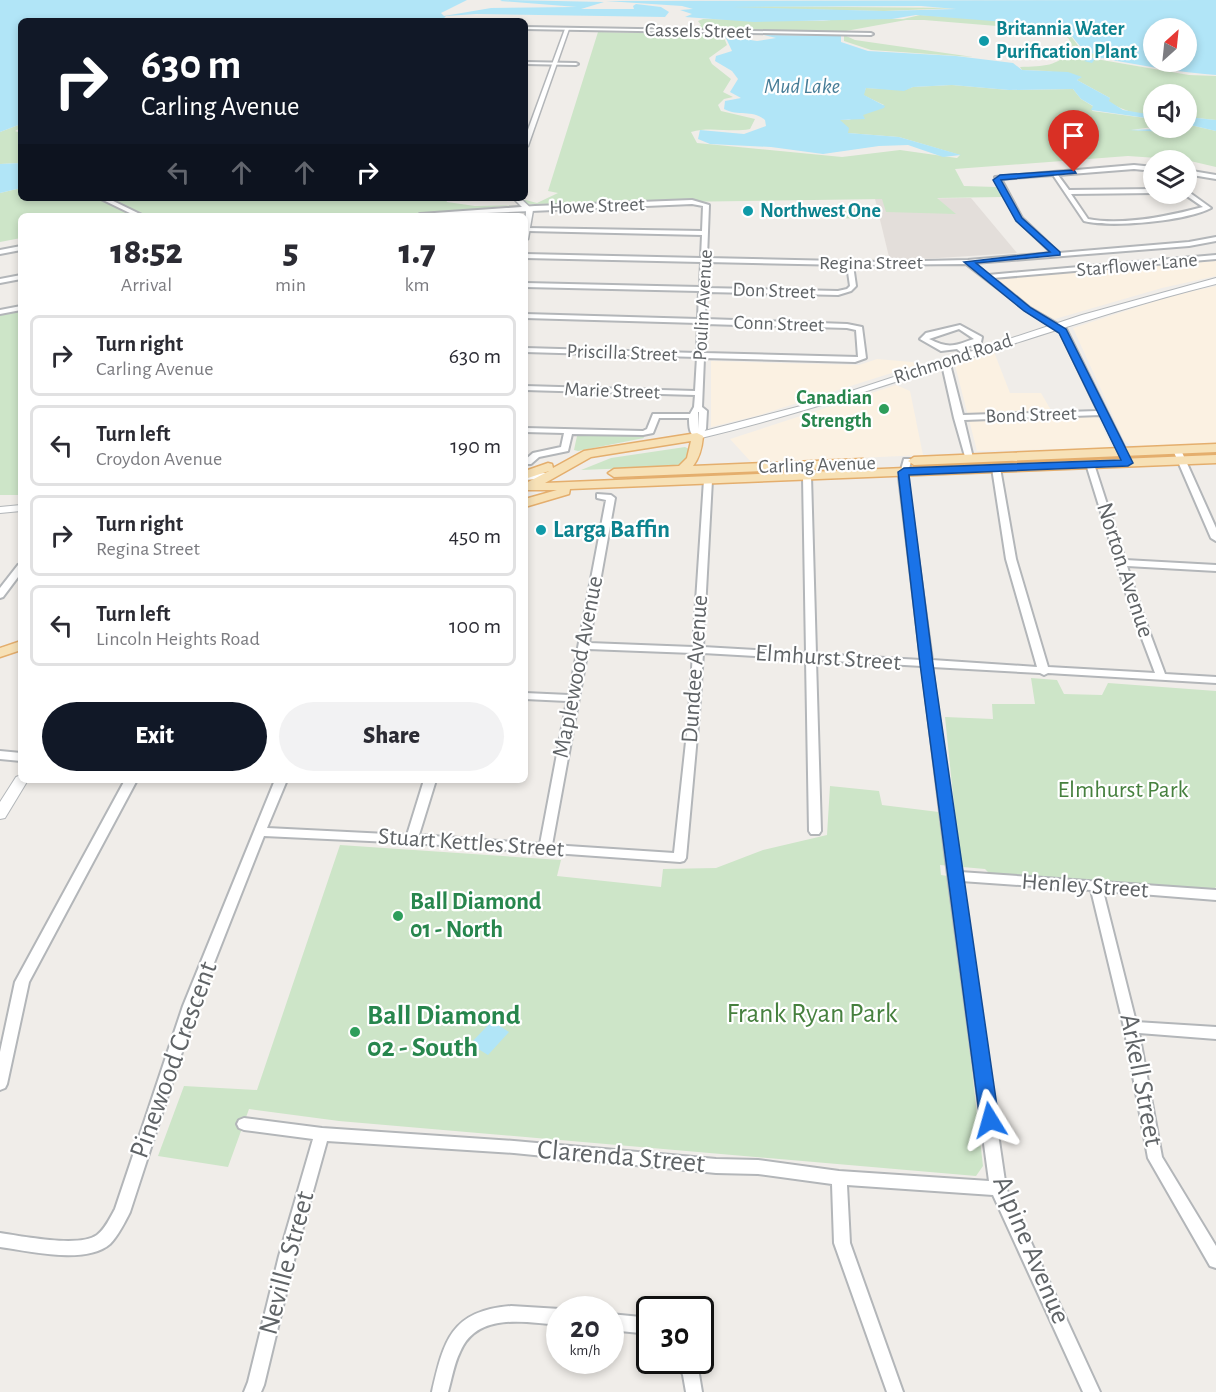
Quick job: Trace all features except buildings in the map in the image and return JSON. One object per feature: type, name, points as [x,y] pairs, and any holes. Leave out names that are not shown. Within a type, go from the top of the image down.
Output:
[{"type":"main road","name":"Richmond Road","points":[[545,481],[588,454],[735,433],[760,422],[1057,325],[1216,281]]},
{"type":"main road","name":"Richmond Road","points":[[528,485],[559,476],[603,456],[697,438]]},
{"type":"main road","name":"Poulin Avenue","points":[[694,458],[697,438]]},
{"type":"main road","name":"Carling Avenue","points":[[1180,455],[1216,448]]},
{"type":"main road","points":[[528,484],[588,454]]},
{"type":"main road","name":"Carling Avenue","points":[[528,485],[545,481],[643,483],[807,476],[969,458],[1180,455],[1216,459]]},
{"type":"main road","name":"Carling Avenue","points":[[559,476],[723,469],[905,466],[996,468],[1090,464],[1125,457]]},
{"type":"main road","points":[[671,471],[686,467],[694,458],[704,465],[723,469]]},
{"type":"main road","points":[[528,502],[575,489],[643,483]]},
{"type":"main road","points":[[0,501],[18,500]]},
{"type":"main road","points":[[0,510],[18,508]]},
{"type":"main road","points":[[0,653],[18,646]]},
{"type":"main road","points":[[0,658],[18,655]]},
{"type":"main road","points":[[0,814],[19,783]]},
{"type":"street","name":"Cassels Street","points":[[528,28],[871,34]]},
{"type":"street","points":[[528,137],[567,29]]},
{"type":"street","points":[[528,63],[576,64]]},
{"type":"street","points":[[528,99],[541,99]]},
{"type":"street","points":[[1057,254],[1019,219],[996,180],[1000,177],[1143,168]]},
{"type":"street","points":[[1054,173],[1086,220],[1095,223],[1147,219],[1208,208],[1197,200]]},
{"type":"street","points":[[1197,174],[1216,177]]},
{"type":"street","points":[[1067,192],[1143,191]]},
{"type":"street","points":[[108,201],[134,213]]},
{"type":"street","points":[[515,201],[528,208]]},
{"type":"street","points":[[520,201],[530,210],[528,229],[706,233]]},
{"type":"street","name":"Howe Street","points":[[483,213],[528,208],[703,204]]},
{"type":"street","name":"Poulin Avenue","points":[[697,438],[693,430],[693,416],[694,411],[698,408],[701,356],[707,208],[703,204]]},
{"type":"street","name":"Regina Street","points":[[528,256],[850,264],[968,262],[1189,244],[1216,239]]},
{"type":"street","points":[[0,252],[18,249]]},
{"type":"street","name":"Starflower Lane","points":[[986,277],[1216,257]]},
{"type":"street","points":[[968,262],[1028,309],[1057,325],[1063,331],[1125,457]]},
{"type":"street","name":"Don Street","points":[[528,285],[838,293],[849,290],[853,286],[850,264]]},
{"type":"street","points":[[0,281],[18,278]]},
{"type":"street","points":[[0,312],[18,309]]},
{"type":"street","name":"Conn Street","points":[[528,316],[853,326],[859,329],[862,336],[862,358]]},
{"type":"street","points":[[958,347],[978,340],[978,337],[960,327],[939,332],[924,339],[944,349],[958,347],[968,354]]},
{"type":"street","name":"Priscilla Street","points":[[528,350],[855,360],[862,358]]},
{"type":"street","points":[[942,363],[947,368],[969,458]]},
{"type":"street","name":"Marie Street","points":[[528,388],[699,393]]},
{"type":"street","name":"Poulin Avenue","points":[[697,438],[702,429],[702,411],[698,408]]},
{"type":"street","name":"Bond Street","points":[[958,418],[1103,413]]},
{"type":"street","points":[[528,430],[638,433],[650,431],[656,416],[693,416]]},
{"type":"street","points":[[528,462],[536,455],[565,448],[568,431]]},
{"type":"street","points":[[1180,455],[1216,538]]},
{"type":"street","name":"Norton Avenue","points":[[1090,464],[1121,563],[1161,676]]},
{"type":"street","name":"Alpine Avenue","points":[[905,466],[926,664],[999,1188],[1092,1392]]},
{"type":"street","points":[[996,468],[1011,559],[1044,672]]},
{"type":"street","points":[[807,476],[809,657],[815,831]]},
{"type":"street","name":"Dundee Avenue","points":[[680,858],[694,714],[696,650],[708,480]]},
{"type":"street","name":"Maplewood Avenue","points":[[545,848],[611,498],[600,496]]},
{"type":"street","points":[[1121,563],[1216,568]]},
{"type":"street","points":[[0,595],[18,571]]},
{"type":"street","name":"Elmhurst Street","points":[[584,646],[696,650],[1044,672],[1216,680]]},
{"type":"street","points":[[528,696],[572,698]]},
{"type":"street","points":[[0,755],[18,757]]},
{"type":"street","points":[[0,1084],[4,1054],[22,982],[130,783]]},
{"type":"street","name":"Pinewood Crescent","points":[[0,1240],[88,1248],[102,1241],[122,1212],[190,1006],[280,783]]},
{"type":"street","points":[[412,838],[429,783]]},
{"type":"street","name":"Stuart Kettles Street","points":[[261,832],[412,838],[680,858]]},
{"type":"street","name":"Henley Street","points":[[955,876],[1216,894]]},
{"type":"street","name":"Arkell Street","points":[[1096,886],[1131,1027],[1155,1158],[1216,1262]]},
{"type":"street","points":[[1131,1027],[1216,1033]]},
{"type":"street","name":"Clarenda Street","points":[[244,1124],[322,1134],[514,1147],[716,1166],[758,1167],[839,1178],[999,1188]]},
{"type":"street","name":"Neville Street","points":[[252,1392],[256,1385],[287,1256],[322,1134]]},
{"type":"street","points":[[839,1178],[842,1243],[896,1392]]},
{"type":"street","points":[[440,1392],[445,1363],[455,1338],[482,1315],[518,1313],[546,1316]]},
{"type":"street","points":[[692,1374],[694,1392]]},
{"type":"shaded area","points":[[971,198],[1017,253],[890,261],[875,199]]},
{"type":"shaded area","points":[[1216,261],[1216,276],[1162,288],[1055,319],[1033,309],[994,278]]},
{"type":"shaded area","points":[[1216,286],[1216,443],[1146,447],[1130,445],[1124,440],[1073,328],[1171,296]]},
{"type":"shaded area","points":[[994,352],[1010,393],[1041,393],[1052,412],[1095,411],[1112,448],[977,451],[955,365]]},
{"type":"shaded area","points":[[877,359],[923,363],[760,415],[711,427],[711,361],[859,365]]},
{"type":"shaded area","points":[[896,385],[910,391],[923,455],[752,463],[730,439]]},
{"type":"green space","points":[[735,6],[957,8],[884,11],[731,8]]},
{"type":"green space","points":[[920,15],[1020,22],[1059,28],[1047,30],[906,20],[835,33],[696,28],[701,25],[698,21],[703,19],[823,21],[847,18],[903,19]]},
{"type":"green space","points":[[598,32],[723,35],[727,45],[709,58],[712,64],[731,79],[723,92],[733,97],[724,99],[718,105],[721,111],[755,119],[750,129],[691,132],[697,143],[842,157],[900,150],[957,158],[960,155],[899,137],[848,133],[839,120],[849,120],[884,105],[863,95],[866,88],[904,90],[913,87],[952,85],[1009,90],[1073,89],[1081,99],[1094,107],[1092,111],[1143,118],[1143,128],[1131,130],[1143,131],[1143,138],[1197,138],[1197,127],[1216,131],[1216,167],[1197,163],[1197,150],[1143,150],[1143,157],[1128,156],[955,169],[964,186],[996,187],[1002,197],[937,198],[956,214],[886,212],[882,199],[527,204],[522,201],[537,203],[558,193],[548,191]]},
{"type":"green space","points":[[1062,32],[1067,32],[1083,50],[1102,55],[1096,59],[1143,67],[1143,72],[1216,76],[1216,120],[1197,118],[1197,84],[1143,84],[1143,114],[1141,114],[1124,110],[1108,101],[1110,98],[1077,80],[1081,77],[1047,71],[1022,70],[1020,67],[1050,64],[1061,59],[1073,49],[1069,39]]},
{"type":"green space","points":[[844,35],[855,40],[973,57],[871,50],[844,41]]},
{"type":"green space","points":[[18,125],[18,130],[15,131],[18,132],[18,163],[0,164],[0,132]]},
{"type":"green space","points":[[18,189],[18,201],[446,201],[475,206],[515,205],[434,213],[18,213],[18,239],[0,242],[0,193]]},
{"type":"green space","points":[[837,207],[868,208],[870,219],[838,218]]},
{"type":"green space","points":[[18,311],[18,495],[0,495],[0,314]]},
{"type":"green space","points":[[642,434],[644,438],[574,450],[577,436]]},
{"type":"green space","points":[[685,447],[689,449],[688,461],[683,466],[581,470],[611,458]]},
{"type":"green space","name":"Frank Ryan Park","points":[[1031,678],[1057,680],[1064,694],[1102,695],[1108,683],[1216,691],[1216,887],[1212,890],[990,874],[985,869],[940,865],[941,875],[948,876],[950,880],[983,1166],[976,1176],[339,1121],[249,1109],[228,1167],[158,1156],[184,1086],[257,1090],[340,845],[561,860],[557,876],[661,887],[663,869],[716,868],[763,850],[827,835],[830,786],[879,791],[882,805],[955,814],[945,717],[993,719],[992,704],[1035,704]]},
{"type":"water","points":[[0,0],[467,0],[441,13],[444,16],[491,8],[577,7],[500,1],[502,0],[604,2],[581,9],[634,9],[633,6],[636,4],[661,7],[669,12],[665,17],[476,14],[444,18],[18,18],[18,125],[0,132]]},
{"type":"water","points":[[1216,0],[1216,75],[1188,72],[1197,72],[1197,18],[1143,18],[1143,65],[1103,58],[1095,59],[1092,63],[1084,61],[1102,55],[1090,53],[1058,26],[916,15],[892,19],[754,22],[685,17],[692,14],[680,10],[693,9],[682,6],[606,1]],"holes":[[[921,6],[956,9],[884,11],[731,7]]]},
{"type":"water","name":"Mud Lake","points":[[764,35],[841,36],[841,42],[868,51],[956,56],[1013,63],[1022,70],[1068,72],[1082,77],[1077,80],[1110,98],[1109,101],[1123,110],[1143,113],[1143,118],[1091,110],[1093,106],[1081,99],[1073,89],[1009,90],[952,85],[913,87],[904,91],[866,88],[864,95],[885,106],[863,115],[865,119],[840,120],[849,128],[848,133],[899,137],[961,155],[943,157],[908,145],[879,146],[823,154],[771,147],[710,144],[698,139],[700,130],[744,134],[766,126],[765,120],[760,117],[724,109],[725,101],[741,98],[730,92],[738,79],[732,71],[715,61],[716,56],[732,51],[725,36],[757,41],[776,38]]},
{"type":"water","points":[[1197,118],[1216,120],[1216,131],[1197,127]]},
{"type":"water","points":[[18,163],[18,189],[0,193],[0,164]]},
{"type":"water","points":[[492,1021],[509,1032],[488,1055],[470,1044]]},
{"type":"place","name":"Britannia Water Purification Plant","points":[[984,41]]},
{"type":"place","name":"Northwest One","points":[[748,211]]},
{"type":"place","name":"Canadian Strength","points":[[884,409]]},
{"type":"place","name":"Larga Baffin","points":[[541,530]]},
{"type":"place","name":"Ball Diamond 01 - North","points":[[398,916]]},
{"type":"place","name":"Ball Diamond 02 - South","points":[[355,1032]]},
{"type":"route","points":[[990,1120],[952,860],[903,477],[904,472],[1128,463],[1060,327],[1036,315],[968,262],[1057,254],[1019,219],[996,180],[1000,177],[1074,172]]},
{"type":"park label","name":"Elmhurst Park","points":[[1123,790]]}]
